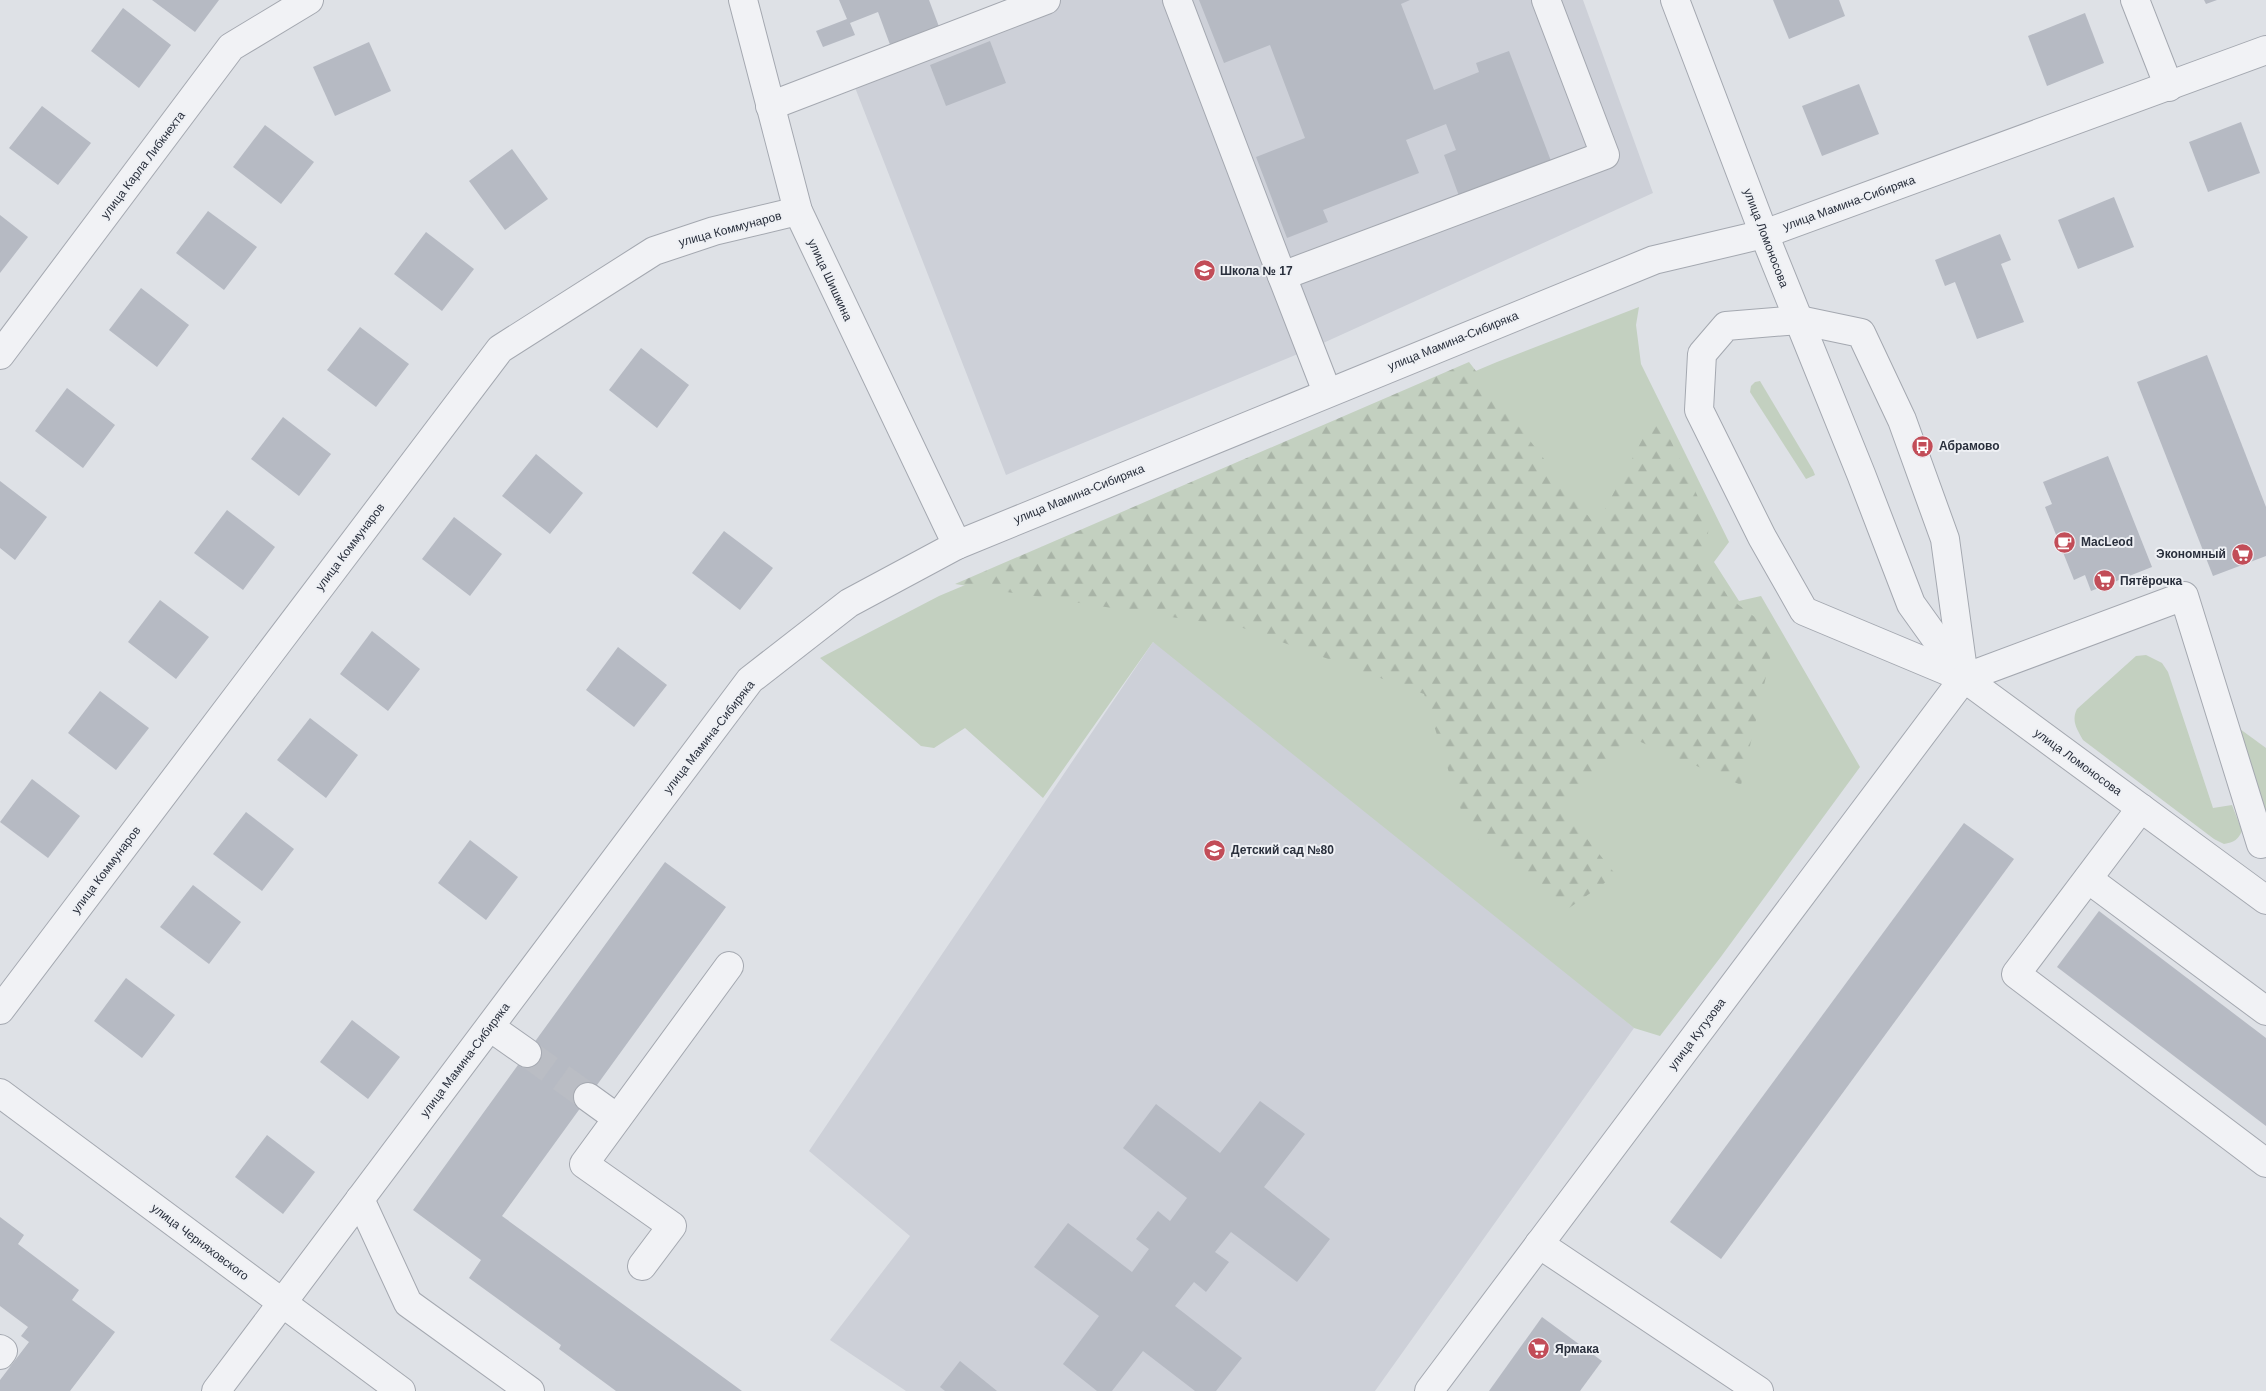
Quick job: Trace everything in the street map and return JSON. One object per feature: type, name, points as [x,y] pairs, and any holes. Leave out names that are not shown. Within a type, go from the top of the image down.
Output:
[{"type":"street","name":"улица Карла Либкнехта","points":[[0,355],[232,47],[309,0]]},
{"type":"street","name":"улица Шишкина","points":[[743,0],[798,211],[957,545]]},
{"type":"street","points":[[770,106],[1046,0]]},
{"type":"street","points":[[1177,0],[1327,392]]},
{"type":"street","points":[[1282,276],[1605,155],[1546,0]]},
{"type":"street","name":"улица Ломоносова","points":[[1675,0],[1764,234],[1861,474],[1911,604],[1964,678],[2266,900]]},
{"type":"street","points":[[2135,0],[2168,87]]},
{"type":"street","name":"улица Мамина-Сибиряка","points":[[216,1391],[750,680],[849,603],[957,545],[1327,392],[1654,260],[1764,234],[2266,50]]},
{"type":"street","name":"улица Коммунаров","points":[[0,1010],[500,349],[654,251],[714,231],[798,211]]},
{"type":"street","points":[[1964,678],[1945,539],[1902,420],[1861,334],[1799,320],[1726,326],[1702,354],[1699,410],[1762,537],[1804,611],[1964,678],[2184,596],[2264,841],[2237,878]]},
{"type":"street","name":"улица Кутузова","points":[[1429,1391],[1964,678]]},
{"type":"street","points":[[2141,808],[2016,974],[2266,1163]]},
{"type":"street","points":[[2088,879],[2266,1011]]},
{"type":"street","points":[[642,1266],[672,1226],[584,1164],[729,966]]},
{"type":"street","points":[[490,1027],[527,1053]]},
{"type":"street","name":"улица Черняховского","points":[[0,1093],[400,1391]]},
{"type":"street","points":[[588,1098],[617,1118]]},
{"type":"street","points":[[360,1199],[408,1303],[530,1391]]},
{"type":"street","points":[[1539,1244],[1759,1391]]},
{"type":"street","points":[[0,1349],[3,1351],[0,1355]]},
{"type":"shaded area","name":"Школа № 17","points":[[1003,0],[1583,0],[1653,193],[1310,349],[1006,475],[847,67],[1004,4]]},
{"type":"shaded area","name":"Детский сад №80","points":[[1153,642],[1201,672],[1634,1028],[1375,1391],[906,1391],[830,1340],[910,1236],[809,1151]]},
{"type":"green space","points":[[1639,307],[1636,325],[1641,364],[1729,542],[1714,562],[1739,601],[1761,596],[1860,767],[1720,958],[1660,1036],[1634,1028],[1153,642],[1043,798],[965,728],[934,748],[921,746],[820,658],[939,596],[1497,362]]},
{"type":"green space","points":[[1469,362],[1596,526],[1657,412],[1709,520],[1706,561],[1728,597],[1776,633],[1741,785],[1629,737],[1560,805],[1616,875],[1562,913],[1467,829],[1424,694],[1243,628],[955,584]]},
{"type":"green space","points":[[1760,381],[1815,475],[1806,479],[1750,392],[1751,386],[1755,382]]},
{"type":"green space","points":[[2146,655],[2162,663],[2168,672],[2213,808],[2232,805],[2242,831],[2239,837],[2233,841],[2224,844],[2214,839],[2083,740],[2077,729],[2075,713],[2077,709],[2136,656]]},
{"type":"green space","points":[[2229,721],[2266,748],[2266,815]]},
{"type":"building","points":[[152,0],[219,0],[195,32]]},
{"type":"building","points":[[839,0],[929,0],[941,32],[892,50],[878,12],[850,23],[855,35],[823,47],[816,31],[847,19]]},
{"type":"building","points":[[1199,0],[1410,0],[1401,4],[1434,90],[1479,72],[1476,63],[1509,51],[1551,161],[1459,196],[1444,155],[1456,150],[1446,124],[1406,140],[1419,173],[1323,210],[1328,222],[1287,238],[1256,157],[1305,138],[1270,45],[1224,63]]},
{"type":"building","points":[[1773,0],[1839,0],[1845,16],[1789,39]]},
{"type":"building","points":[[2204,0],[2217,0],[2206,4]]},
{"type":"building","points":[[123,8],[171,45],[139,88],[91,51]]},
{"type":"building","points":[[2085,13],[2104,63],[2047,86],[2028,36]]},
{"type":"building","points":[[990,41],[1006,83],[946,106],[930,65]]},
{"type":"building","points":[[369,42],[391,91],[335,116],[313,67]]},
{"type":"building","points":[[1859,84],[1879,134],[1822,156],[1802,106]]},
{"type":"building","points":[[42,106],[91,143],[58,185],[9,148]]},
{"type":"building","points":[[2241,122],[2260,173],[2208,192],[2189,142]]},
{"type":"building","points":[[265,125],[314,162],[281,204],[233,167]]},
{"type":"building","points":[[512,149],[548,199],[505,230],[469,181]]},
{"type":"building","points":[[2114,197],[2134,247],[2078,269],[2058,220]]},
{"type":"building","points":[[208,211],[257,247],[224,290],[176,253]]},
{"type":"building","points":[[0,215],[28,237],[0,273]]},
{"type":"building","points":[[426,232],[474,269],[442,311],[394,274]]},
{"type":"building","points":[[2000,234],[2011,260],[2001,264],[2024,322],[1977,339],[1955,282],[1945,286],[1935,260]]},
{"type":"building","points":[[141,288],[189,325],[157,367],[109,330]]},
{"type":"building","points":[[360,327],[409,364],[376,407],[327,370]]},
{"type":"building","points":[[641,348],[689,385],[657,428],[609,390]]},
{"type":"building","points":[[2207,355],[2266,507],[2266,556],[2213,576],[2137,382]]},
{"type":"building","points":[[67,388],[115,425],[83,468],[35,431]]},
{"type":"building","points":[[283,417],[331,454],[299,496],[251,459]]},
{"type":"building","points":[[536,454],[583,493],[550,534],[502,496]]},
{"type":"building","points":[[2108,456],[2152,567],[2091,591],[2085,575],[2074,580],[2045,507],[2052,504],[2043,482]]},
{"type":"building","points":[[0,481],[47,517],[15,560],[0,548]]},
{"type":"building","points":[[227,510],[275,547],[243,590],[194,553]]},
{"type":"building","points":[[454,517],[502,554],[470,596],[422,559]]},
{"type":"building","points":[[724,531],[773,568],[740,610],[692,573]]},
{"type":"building","points":[[160,600],[209,637],[176,679],[128,642]]},
{"type":"building","points":[[372,631],[420,669],[388,711],[340,674]]},
{"type":"building","points":[[618,647],[667,685],[634,727],[586,690]]},
{"type":"building","points":[[100,691],[149,728],[116,770],[68,733]]},
{"type":"building","points":[[310,718],[358,755],[326,798],[277,760]]},
{"type":"building","points":[[32,779],[80,816],[48,858],[0,822]]},
{"type":"building","points":[[246,812],[294,849],[262,891],[213,854]]},
{"type":"building","points":[[1964,823],[2014,859],[1721,1259],[1670,1222]]},
{"type":"building","points":[[470,840],[518,877],[486,920],[438,883]]},
{"type":"building","points":[[665,862],[726,907],[502,1216],[742,1391],[616,1391],[559,1349],[561,1345],[469,1278],[481,1260],[413,1210]]},
{"type":"building","points":[[193,885],[241,922],[209,964],[160,927]]},
{"type":"building","points":[[2099,911],[2266,1038],[2266,1126],[2057,967]]},
{"type":"building","points":[[126,978],[175,1015],[142,1058],[94,1021]]},
{"type":"building","points":[[352,1020],[400,1057],[368,1099],[320,1062]]},
{"type":"building","points":[[1260,1101],[1305,1134],[1264,1187],[1330,1239],[1297,1282],[1231,1232],[1215,1252],[1229,1262],[1206,1292],[1194,1282],[1175,1306],[1242,1358],[1216,1391],[1195,1391],[1143,1351],[1112,1391],[1097,1391],[1063,1364],[1099,1316],[1034,1267],[1068,1223],[1132,1272],[1149,1249],[1136,1239],[1158,1211],[1170,1221],[1187,1198],[1123,1148],[1156,1104],[1220,1153]]},
{"type":"building","points":[[267,1135],[315,1172],[283,1214],[235,1177]]},
{"type":"building","points":[[0,1217],[24,1235],[18,1244],[79,1290],[72,1300],[115,1332],[70,1391],[0,1391],[0,1380],[29,1342],[21,1336],[28,1327],[0,1306]]},
{"type":"building","points":[[1542,1317],[1602,1361],[1580,1391],[1489,1391]]},
{"type":"building","points":[[960,1361],[997,1391],[945,1391],[940,1387]]},
{"type":"tunnel","points":[[527,1053],[588,1097]]},
{"type":"place","name":"Школа № 17","points":[[1204,271]]},
{"type":"place","name":"Абрамово","points":[[1923,446]]},
{"type":"place","name":"MacLeod","points":[[2065,542]]},
{"type":"place","name":"Экономный","points":[[2242,554]]},
{"type":"place","name":"Пятёрочка","points":[[2104,581]]},
{"type":"place","name":"Детский сад №80","points":[[1215,850]]},
{"type":"place","name":"Ярмака","points":[[1539,1349]]}]
